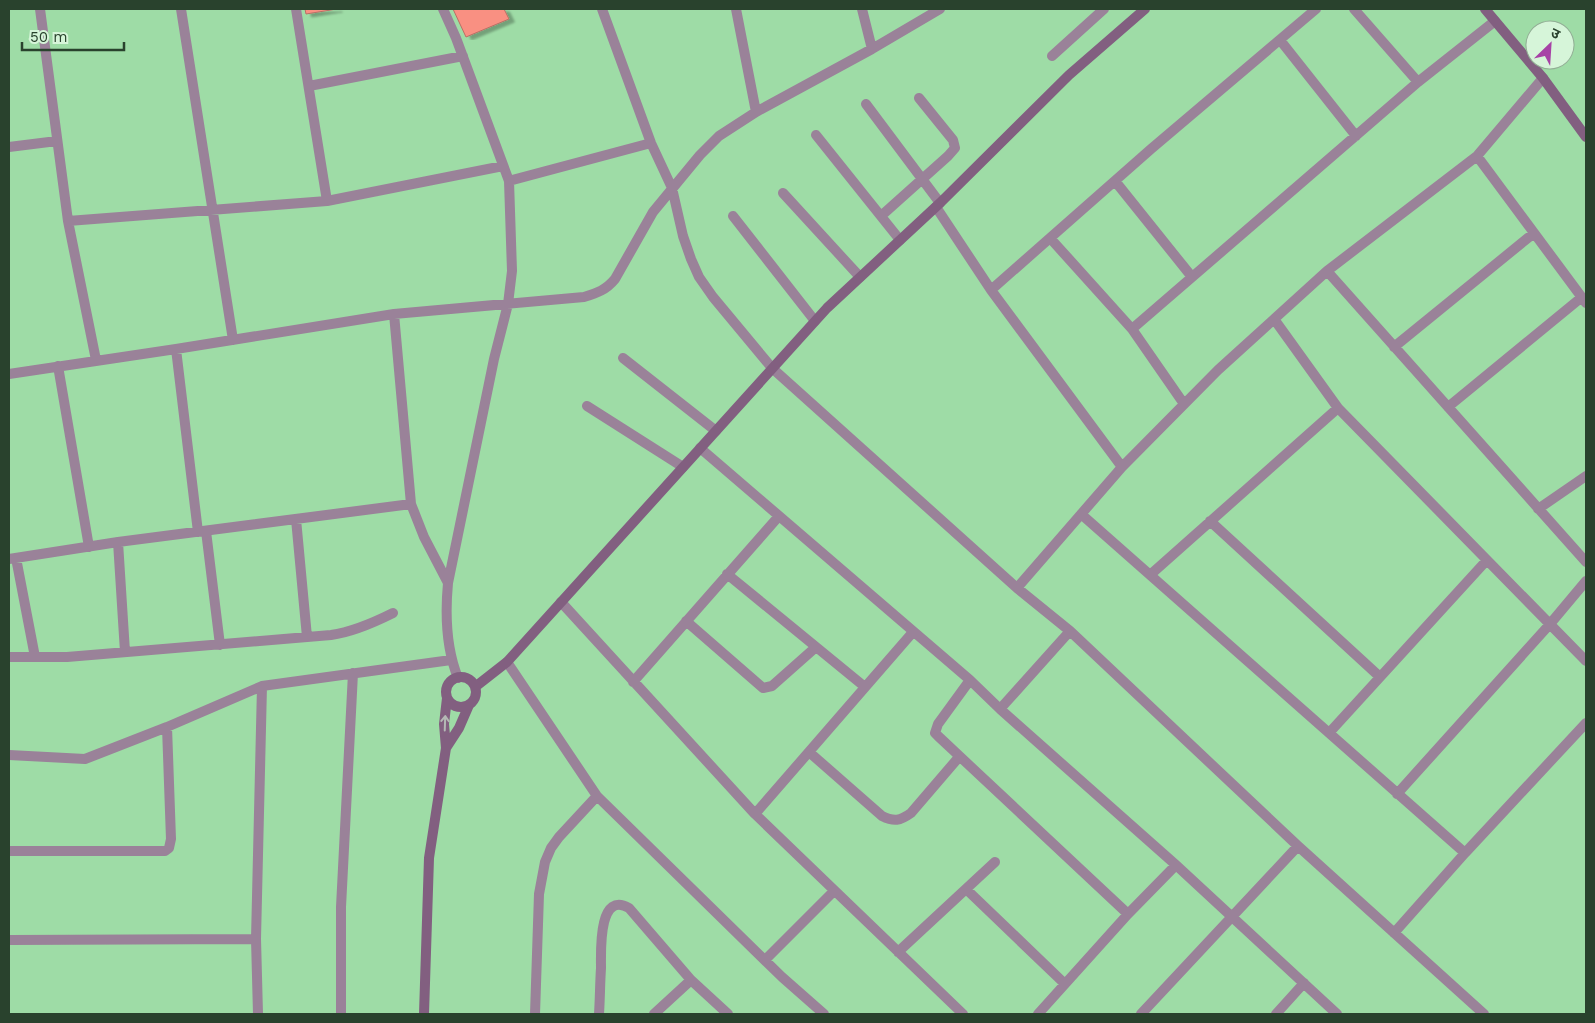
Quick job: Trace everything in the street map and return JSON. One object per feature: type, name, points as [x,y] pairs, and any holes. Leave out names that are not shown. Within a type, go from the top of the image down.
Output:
[{"type":"street","points":[[40,9],[68,221],[96,360]]},
{"type":"street","points":[[181,9],[233,340]]},
{"type":"street","points":[[296,9],[327,201]]},
{"type":"street","points":[[443,9],[509,181],[512,271],[508,304],[494,359],[448,583],[446,608],[449,644],[451,660],[458,678]]},
{"type":"street","points":[[602,9],[651,142],[672,188],[684,236],[699,277],[713,297],[772,368],[1017,588],[1070,631],[1298,846],[1484,1014]]},
{"type":"street","points":[[736,9],[756,112]]},
{"type":"street","points":[[862,9],[872,49]]},
{"type":"street","points":[[9,374],[394,314],[584,297],[599,292],[608,287],[615,279],[653,212],[700,155],[719,136],[756,112],[872,49],[940,9]]},
{"type":"street","points":[[1052,56],[1104,9]]},
{"type":"street","points":[[475,687],[507,662],[815,321],[938,205],[1069,75],[1145,9]]},
{"type":"street","points":[[991,290],[1316,9]]},
{"type":"street","points":[[1354,9],[1418,82]]},
{"type":"street","points":[[1485,9],[1543,78],[1586,137]]},
{"type":"street","points":[[1132,329],[1418,82],[1495,21]]},
{"type":"street","points":[[1280,40],[1356,136]]},
{"type":"street","points":[[309,86],[462,56]]},
{"type":"street","points":[[1017,588],[1122,467],[1218,370],[1327,271],[1477,156],[1543,78]]},
{"type":"street","points":[[881,216],[953,152],[955,144],[953,140],[919,98]]},
{"type":"street","points":[[866,104],[922,179],[991,290],[1122,467]]},
{"type":"street","points":[[816,135],[900,240]]},
{"type":"street","points":[[9,148],[57,140]]},
{"type":"street","points":[[509,181],[651,142]]},
{"type":"street","points":[[1448,407],[1584,300],[1477,156]]},
{"type":"street","points":[[68,221],[327,201],[503,166]]},
{"type":"street","points":[[1115,181],[1192,277]]},
{"type":"street","points":[[783,193],[860,277]]},
{"type":"street","points":[[733,216],[815,321]]},
{"type":"street","points":[[1394,347],[1534,233]]},
{"type":"street","points":[[1050,238],[1132,329],[1184,404]]},
{"type":"street","points":[[1327,271],[1586,562]]},
{"type":"street","points":[[394,314],[411,504],[424,537],[448,583]]},
{"type":"street","points":[[1274,319],[1338,408],[1586,661]]},
{"type":"street","points":[[176,349],[220,645]]},
{"type":"street","points":[[623,358],[716,431]]},
{"type":"street","points":[[58,366],[89,546]]},
{"type":"street","points":[[586,406],[683,467]]},
{"type":"street","points":[[1150,575],[1338,408]]},
{"type":"street","points":[[700,448],[970,680],[1000,709],[1176,865],[1337,1014]]},
{"type":"street","points":[[1538,508],[1586,476]]},
{"type":"street","points":[[35,657],[12,558],[118,542],[411,504]]},
{"type":"street","points":[[1081,514],[1465,853]]},
{"type":"street","points":[[633,682],[778,516]]},
{"type":"street","points":[[296,519],[307,636]]},
{"type":"street","points":[[1210,521],[1380,677]]},
{"type":"street","points":[[118,542],[125,652]]},
{"type":"street","points":[[1329,733],[1487,560]]},
{"type":"street","points":[[727,574],[865,687]]},
{"type":"street","points":[[1397,794],[1550,624],[1586,580]]},
{"type":"street","points":[[561,602],[754,814],[963,1014]]},
{"type":"street","points":[[9,658],[67,656],[220,645],[343,633],[393,613]]},
{"type":"street","points":[[686,622],[763,688],[772,686],[816,647]]},
{"type":"street","points":[[1000,709],[1070,631]]},
{"type":"street","points":[[754,814],[913,632]]},
{"type":"street","points":[[9,755],[85,759],[167,727],[262,686],[451,660]]},
{"type":"street","points":[[507,662],[596,796],[765,960],[824,1014]]},
{"type":"street","points":[[341,1014],[341,906],[353,673]]},
{"type":"street","points":[[424,1014],[430,858],[446,748],[444,724],[446,690],[454,679],[466,678],[475,687],[475,697],[468,705],[459,728],[446,748]]},
{"type":"street","points":[[970,680],[936,728],[935,733],[1128,914]]},
{"type":"street","points":[[258,1014],[256,939],[262,686]]},
{"type":"street","points":[[447,698],[455,706],[468,705]]},
{"type":"street","points":[[1394,933],[1465,853],[1586,723]]},
{"type":"street","points":[[9,851],[165,851],[171,839],[167,727]]},
{"type":"street","points":[[808,752],[882,816],[896,821],[904,819],[911,813],[959,757]]},
{"type":"street","points":[[534,1014],[539,894],[545,862],[551,848],[559,837],[596,796]]},
{"type":"street","points":[[1141,1014],[1298,846]]},
{"type":"street","points":[[898,952],[995,862]]},
{"type":"street","points":[[1038,1014],[1128,914],[1176,865]]},
{"type":"street","points":[[966,889],[1065,984]]},
{"type":"street","points":[[765,960],[834,891]]},
{"type":"street","points":[[599,1014],[602,929],[607,914],[616,904],[628,908],[692,980],[728,1014]]},
{"type":"street","points":[[9,940],[256,939]]},
{"type":"street","points":[[654,1014],[692,980]]},
{"type":"street","points":[[1276,1014],[1304,983]]},
{"type":"building","points":[[305,9],[337,9],[306,14]]},
{"type":"building","points":[[453,9],[504,9],[509,19],[466,37]]}]
